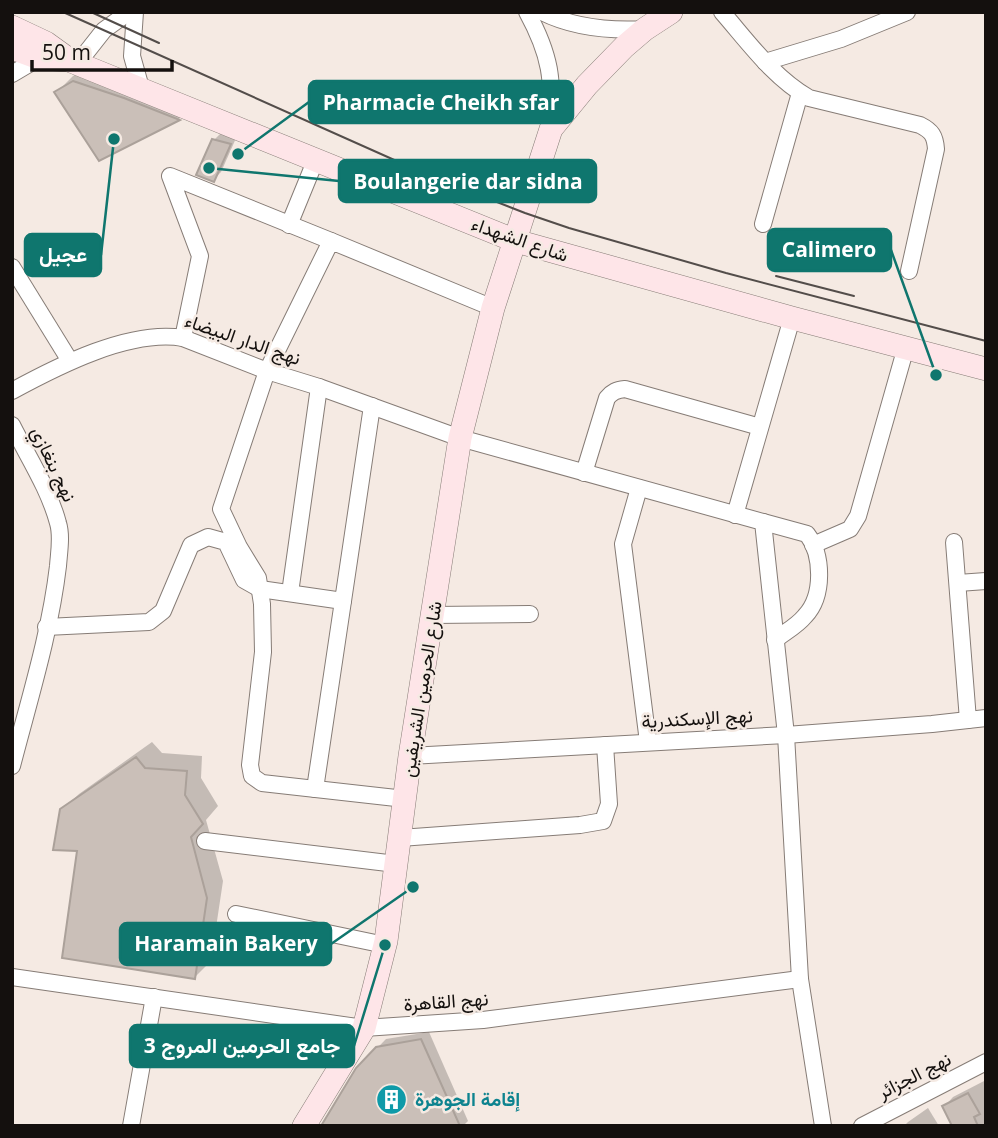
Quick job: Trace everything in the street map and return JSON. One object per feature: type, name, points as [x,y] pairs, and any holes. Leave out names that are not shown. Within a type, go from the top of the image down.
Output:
[{"type":"street","points":[[75,62],[104,30],[129,12]]},
{"type":"street","points":[[135,12],[132,55],[141,88]]},
{"type":"street","points":[[527,12],[544,45],[550,68],[553,92],[551,129]]},
{"type":"street","points":[[542,12],[594,28],[645,29]]},
{"type":"street","points":[[551,129],[587,85],[645,29],[671,12]]},
{"type":"street","points":[[722,12],[783,81],[800,93],[810,98],[920,125],[930,130],[936,138],[936,149],[909,271]]},
{"type":"street","points":[[765,62],[841,39],[907,12]]},
{"type":"street","name":"شارع الشهداء","points":[[12,27],[42,50]]},
{"type":"street","name":"شارع الشهداء","points":[[12,48],[42,50],[75,62],[516,241],[986,369]]},
{"type":"street","points":[[12,74],[42,50]]},
{"type":"street","points":[[763,224],[800,93]]},
{"type":"street","name":"شارع الحرمين الشريفين","points":[[303,1126],[364,1028],[385,945],[410,756],[460,438],[493,308],[551,129]]},
{"type":"street","points":[[289,225],[316,159]]},
{"type":"street","points":[[183,338],[200,256],[170,176],[493,308]]},
{"type":"street","points":[[331,241],[267,371],[221,509],[258,578],[260,589],[264,652],[250,765],[252,776],[262,783],[405,799]]},
{"type":"street","points":[[12,267],[70,362]]},
{"type":"street","points":[[735,515],[792,318]]},
{"type":"street","name":"نهج الدار البيضاء","points":[[12,391],[70,362],[125,343],[169,336],[183,338],[267,371],[460,438],[807,534],[813,545]]},
{"type":"street","points":[[775,640],[806,615],[812,606],[819,570],[813,545],[849,529],[854,524],[906,347]]},
{"type":"street","points":[[290,593],[319,387]]},
{"type":"street","points":[[584,473],[607,398],[618,390],[625,389],[760,427]]},
{"type":"street","points":[[315,789],[372,406]]},
{"type":"street","name":"نهج بنغازي","points":[[12,425],[49,497],[59,526],[60,548],[46,627],[19,711],[12,766]]},
{"type":"street","points":[[639,488],[623,544],[648,741]]},
{"type":"street","points":[[763,522],[786,735],[800,979],[823,1126]]},
{"type":"street","points":[[46,627],[149,622],[163,611],[191,545],[208,537],[226,542],[244,580],[260,589],[343,601]]},
{"type":"street","points":[[954,541],[968,720]]},
{"type":"street","points":[[958,583],[986,581]]},
{"type":"street","points":[[432,615],[530,614]]},
{"type":"street","name":"نهج الإسكندرية","points":[[410,756],[786,735],[986,718]]},
{"type":"street","points":[[400,838],[603,821],[609,804],[605,745]]},
{"type":"street","points":[[205,841],[396,864]]},
{"type":"street","points":[[236,914],[385,945]]},
{"type":"street","name":"نهج القاهرة","points":[[12,977],[364,1028],[483,1020],[800,979]]},
{"type":"street","points":[[131,1126],[154,997]]},
{"type":"street","name":"نهج الجزائر","points":[[862,1126],[986,1062]]},
{"type":"building","points":[[73,81],[180,120],[99,161],[54,92]]},
{"type":"building","points":[[212,139],[231,144],[214,182],[196,175]]},
{"type":"building","points":[[136,757],[145,768],[187,771],[185,795],[203,824],[191,837],[207,898],[195,979],[62,958],[77,851],[53,850],[60,809]]},
{"type":"building","name":"إقامة الجوهرة","points":[[421,1039],[460,1126],[321,1126],[356,1068],[376,1047]]},
{"type":"building","points":[[968,1093],[980,1114],[974,1117],[978,1126],[952,1126],[942,1106]]},
{"type":"tram line","points":[[63,12],[428,175],[525,213],[726,273],[986,341]]},
{"type":"tram line","points":[[91,12],[159,43]]},
{"type":"tram line","points":[[776,276],[854,296]]},
{"type":"place","name":"عجيل","points":[[114,139]]},
{"type":"place","name":"Pharmacie Cheikh sfar","points":[[238,154]]},
{"type":"place","name":"Boulangerie dar sidna","points":[[209,168]]},
{"type":"place","name":"Calimero","points":[[936,375]]},
{"type":"place","name":"Haramain Bakery","points":[[413,887]]},
{"type":"place","name":"جامع الحرمين المروج 3","points":[[385,945]]},
{"type":"place","name":"إقامة الجوهرة","points":[[392,1099]]}]
